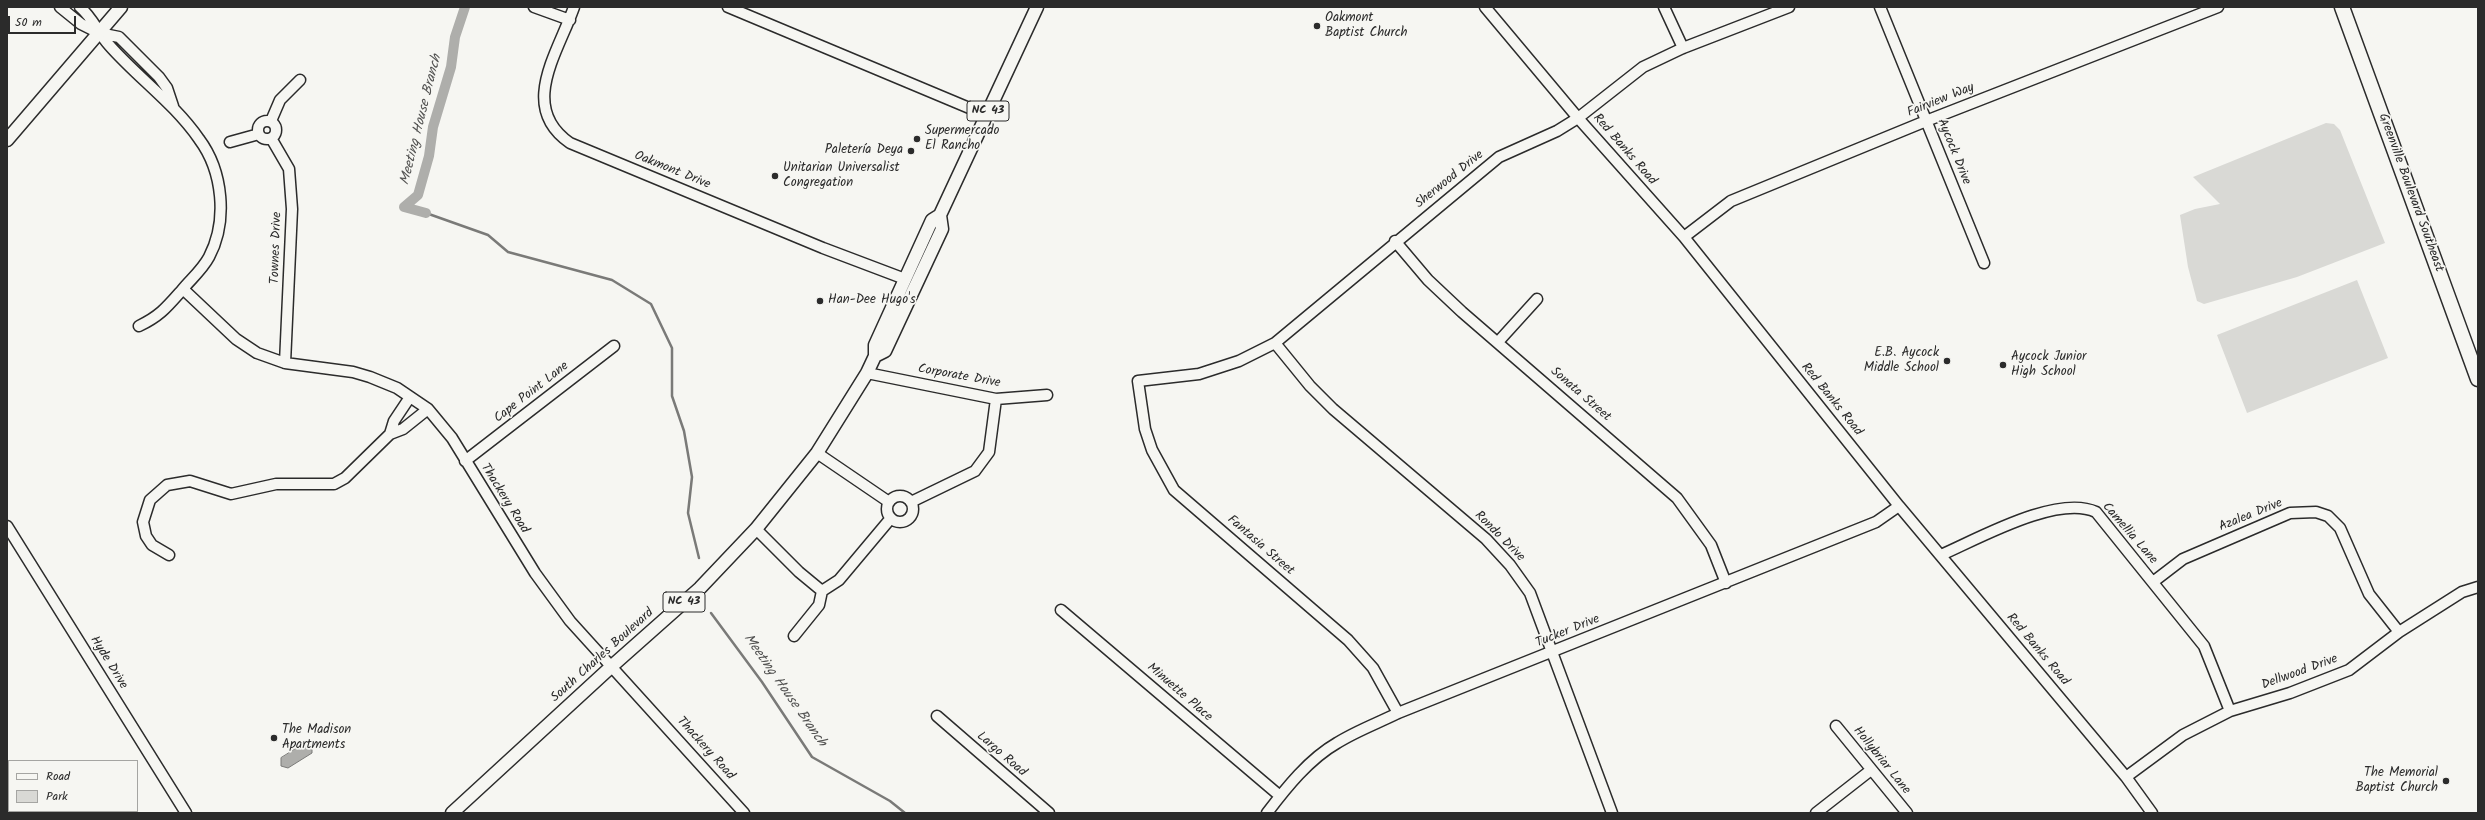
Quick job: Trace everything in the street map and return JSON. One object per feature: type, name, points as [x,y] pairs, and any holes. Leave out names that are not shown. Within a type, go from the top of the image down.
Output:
[{"type":"highway","name":"Greenville Boulevard Southeast","points":[[2342,7],[2478,379]]},
{"type":"main road","points":[[7,140],[121,7]]},
{"type":"main road","name":"South Charles Boulevard","points":[[875,356],[885,351],[888,346],[926,267],[942,229],[940,215],[1037,7]]},
{"type":"main road","name":"South Charles Boulevard","points":[[452,813],[612,666],[700,588],[756,529],[817,453],[867,373],[875,356],[875,345],[932,220],[940,215]]},
{"type":"main road","points":[[926,267],[922,261],[932,234],[930,226]]},
{"type":"main road","points":[[888,346],[884,340],[885,335],[906,292],[908,283],[905,279]]},
{"type":"street","points":[[60,7],[81,24],[99,33],[119,37],[143,59],[167,88],[173,106],[200,140],[213,164],[221,200],[219,220],[209,256],[183,290],[157,317],[139,326]]},
{"type":"street","points":[[80,7],[92,18],[99,33]]},
{"type":"street","points":[[534,7],[570,20]]},
{"type":"street","name":"Oakmont Drive","points":[[574,7],[545,81],[543,104],[547,120],[558,135],[583,148],[809,242],[905,279]]},
{"type":"street","points":[[728,7],[986,115]]},
{"type":"street","name":"Red Banks Road","points":[[1485,7],[1578,118],[1684,237],[1899,506],[2126,777],[2152,813]]},
{"type":"street","points":[[1664,7],[1683,48]]},
{"type":"street","name":"Sherwood Drive","points":[[1138,381],[1199,374],[1239,361],[1275,342],[1499,157],[1557,131],[1578,118],[1643,67],[1683,48],[1789,7]]},
{"type":"street","name":"Aycock Drive","points":[[1880,7],[1984,263]]},
{"type":"street","name":"Fairview Way","points":[[1684,237],[1730,201],[1926,121],[2218,7]]},
{"type":"street","points":[[271,122],[280,100],[300,80]]},
{"type":"street","points":[[264,122],[271,122],[276,126],[276,133],[271,138],[264,139],[259,134],[259,127],[264,122]]},
{"type":"street","points":[[230,142],[259,134]]},
{"type":"street","name":"Townes Drive","points":[[271,138],[290,169],[292,209],[285,363]]},
{"type":"street","name":"Sonata Street","points":[[1396,242],[1428,280],[1677,498],[1711,545],[1726,583]]},
{"type":"street","name":"Thackery Road","points":[[183,290],[236,338],[257,353],[285,363],[365,376],[385,382],[428,410],[452,438],[548,593],[570,621],[744,813]]},
{"type":"street","points":[[1498,342],[1537,299]]},
{"type":"street","name":"Rondo Drive","points":[[1275,342],[1310,386],[1333,408],[1486,539],[1510,564],[1530,593],[1612,813]]},
{"type":"street","name":"Cape Point Lane","points":[[466,461],[614,346]]},
{"type":"street","name":"Corporate Drive","points":[[867,373],[996,399],[1047,395]]},
{"type":"street","name":"Fantasia Street","points":[[1138,381],[1145,429],[1152,450],[1174,490],[1348,640],[1373,668],[1398,713]]},
{"type":"street","points":[[390,434],[394,421],[410,397]]},
{"type":"street","points":[[911,502],[976,471],[989,452],[996,399]]},
{"type":"street","points":[[169,555],[152,546],[146,536],[144,522],[150,500],[168,485],[190,480],[231,494],[291,483],[324,486],[334,484],[345,478],[390,434],[403,429],[428,410]]},
{"type":"street","points":[[817,453],[889,502]]},
{"type":"street","points":[[900,496],[911,502],[913,510],[910,518],[903,522],[891,518],[887,511],[889,502],[900,496]]},
{"type":"street","name":"Tucker Drive","points":[[1267,813],[1280,796],[1317,757],[1336,743],[1398,713],[1552,653],[1876,522],[1899,506]]},
{"type":"street","name":"Camellia Lane","points":[[1941,555],[2041,514],[2074,507],[2087,508],[2096,512],[2204,646],[2230,711]]},
{"type":"street","name":"Azalea Drive","points":[[2153,582],[2183,558],[2290,513],[2316,512],[2328,516],[2340,528],[2369,594],[2399,632]]},
{"type":"street","points":[[794,636],[819,604],[822,592],[839,580],[891,518]]},
{"type":"street","name":"Hyde Drive","points":[[7,526],[186,813]]},
{"type":"street","points":[[756,529],[799,572],[822,592]]},
{"type":"street","name":"Dellwood Drive","points":[[2126,777],[2183,735],[2230,711],[2290,693],[2348,670],[2399,632],[2462,592],[2478,587]]},
{"type":"street","name":"Minuette Place","points":[[1061,610],[1280,796]]},
{"type":"street","name":"Largo Road","points":[[937,716],[1049,813]]},
{"type":"street","name":"Hollybriar Lane","points":[[1836,726],[1907,813]]},
{"type":"street","points":[[1816,813],[1871,770]]},
{"type":"green space","points":[[2326,123],[2334,124],[2340,130],[2385,243],[2297,277],[2204,304],[2197,301],[2188,267],[2180,215],[2195,209],[2220,204],[2193,177]]},
{"type":"green space","points":[[2357,280],[2388,358],[2247,413],[2217,335]]},
{"type":"shaded area","points":[[305,743],[312,745],[312,753],[288,768],[281,766],[281,758]]},
{"type":"waterway","name":"Meeting House Branch","points":[[426,213],[404,207],[418,195],[429,156],[433,127],[451,67],[455,37],[465,7]]},
{"type":"waterway","name":"Meeting House Branch","points":[[426,213],[488,235],[508,252],[612,280],[651,304],[672,348],[672,396],[684,431],[692,477],[688,513],[699,558]]},
{"type":"waterway","name":"Meeting House Branch","points":[[711,613],[762,682],[812,757],[890,801],[905,813]]},
{"type":"place","name":"Oakmont Baptist Church","points":[[1317,26]]},
{"type":"place","name":"Supermercado El Rancho","points":[[917,139]]},
{"type":"place","name":"Paletería Deya","points":[[911,151]]},
{"type":"place","name":"Unitarian Universalist Congregation","points":[[775,176]]},
{"type":"place","name":"Han-Dee Hugo's","points":[[820,301]]},
{"type":"place","name":"E.B. Aycock Middle School","points":[[1947,361]]},
{"type":"place","name":"Aycock Junior High School","points":[[2003,365]]},
{"type":"place","name":"The Madison Apartments","points":[[274,738]]},
{"type":"place","name":"The Memorial Baptist Church","points":[[2446,781]]}]
